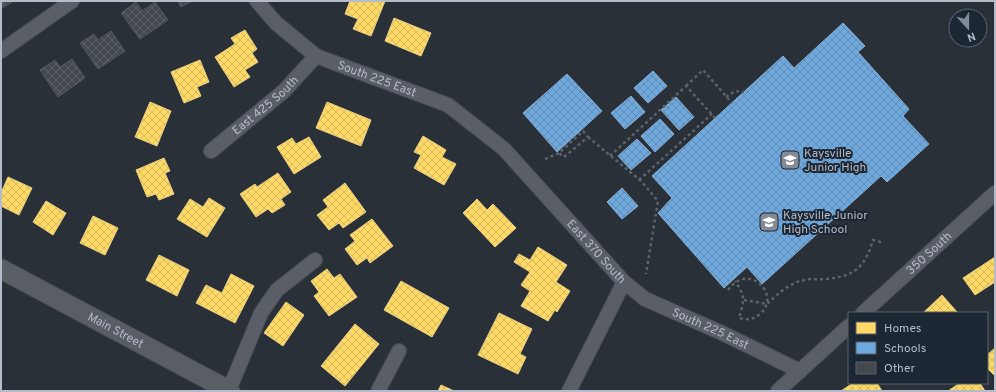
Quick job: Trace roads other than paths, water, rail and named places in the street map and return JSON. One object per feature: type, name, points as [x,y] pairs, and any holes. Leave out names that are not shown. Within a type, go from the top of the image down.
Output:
[{"type":"main road","name":"Main Street","points":[[1,269],[230,391]]},
{"type":"street","points":[[1,51],[72,1]]},
{"type":"street","name":"South 225 East","points":[[256,1],[276,23],[316,56],[448,105],[504,149]]},
{"type":"street","name":"East 425 South","points":[[211,151],[284,91],[316,56]]},
{"type":"street","name":"East 370 South","points":[[504,149],[624,282],[569,391]]},
{"type":"street","name":"350 South","points":[[864,312],[995,193]]},
{"type":"street","points":[[230,391],[261,313],[277,290],[315,260]]},
{"type":"street","name":"South 225 East","points":[[624,282],[644,299],[722,333],[800,371]]},
{"type":"street","points":[[778,391],[848,327]]},
{"type":"street","points":[[378,391],[399,351]]},
{"type":"place","name":"Kaysville Junior High","points":[[790,160]]},
{"type":"place","name":"Kaysville Junior High School","points":[[769,222]]}]
